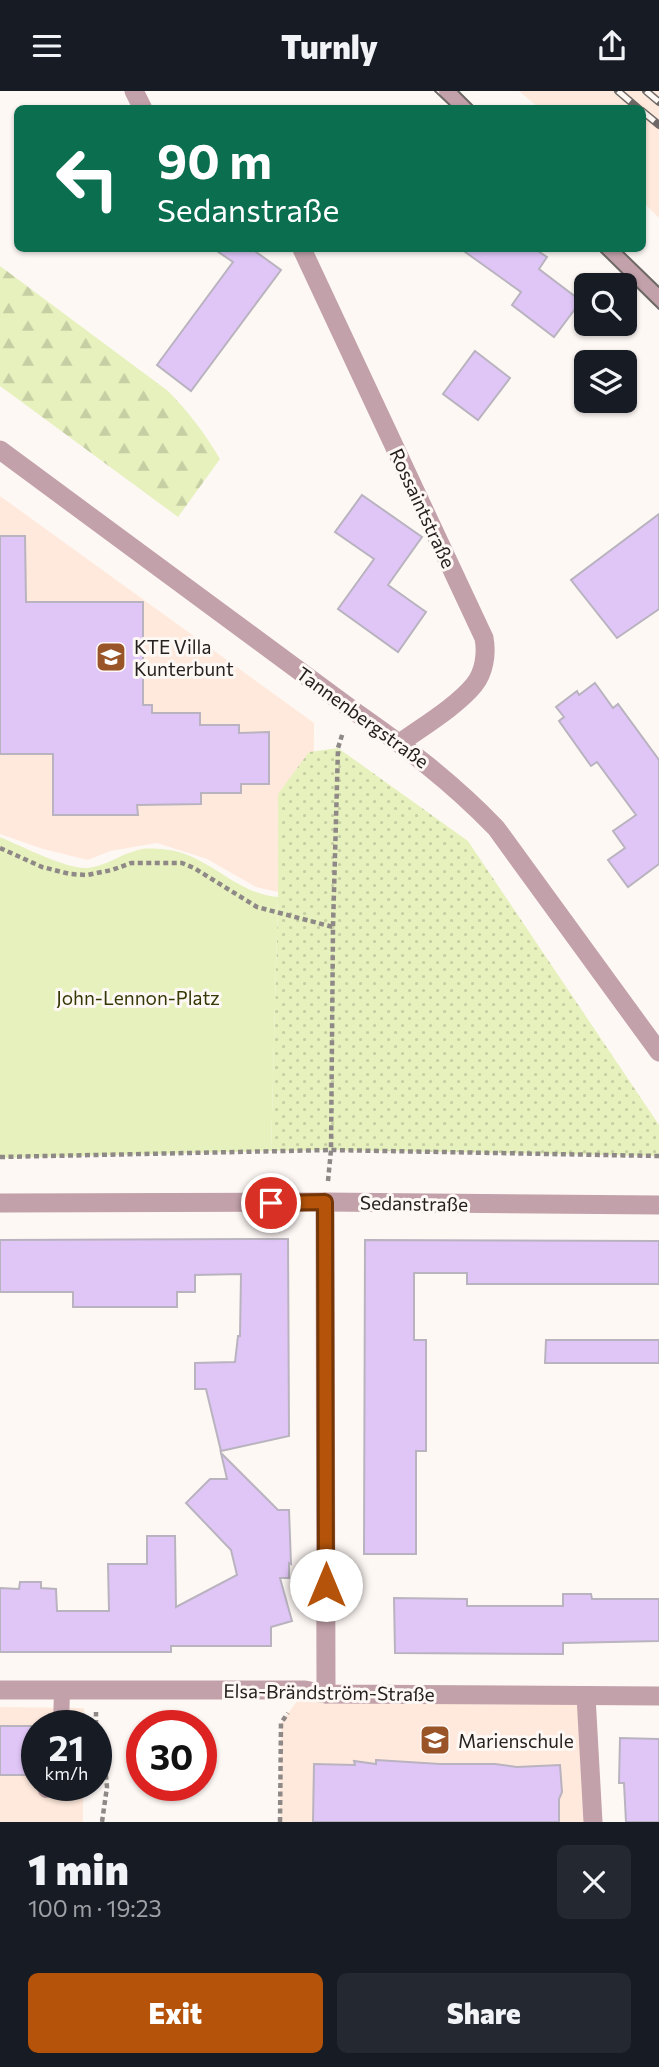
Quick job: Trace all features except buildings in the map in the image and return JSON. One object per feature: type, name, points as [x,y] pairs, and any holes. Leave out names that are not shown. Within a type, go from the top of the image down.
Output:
[{"type":"street","name":"Rossaintstraße","points":[[303,252],[484,638],[485,657],[476,683],[400,743]]},
{"type":"street","name":"Tannenbergstraße","points":[[0,450],[400,743],[467,797],[496,828],[659,1052]]},
{"type":"street","points":[[325,1202],[326,1694]]},
{"type":"street","name":"Sedanstraße","points":[[0,1203],[659,1205]]},
{"type":"street","name":"Elsa-Brändström-Straße","points":[[0,1690],[304,1690],[326,1694],[659,1696]]},
{"type":"street","points":[[586,1696],[593,1822]]},
{"type":"lane","points":[[447,91],[462,105]]},
{"type":"lane","points":[[612,252],[659,299]]},
{"type":"lane","points":[[61,1710],[62,1691]]},
{"type":"path","points":[[325,1202],[331,1150],[332,927],[338,748],[351,709]]},
{"type":"path","points":[[0,848],[43,867],[70,874],[87,875],[131,863],[182,863],[257,907],[332,927]]},
{"type":"path","points":[[0,1157],[331,1150],[659,1156]]},
{"type":"path","points":[[280,1822],[281,1723]]},
{"type":"path","points":[[102,1822],[105,1801]]},
{"type":"shaded area","points":[[519,91],[659,91],[659,218],[646,205],[646,105],[535,105]]},
{"type":"shaded area","name":"KTE Villa Kunterbunt","points":[[0,496],[314,723],[313,900],[256,887],[207,859],[157,843],[110,851],[88,860],[43,849],[0,834]]},
{"type":"shaded area","name":"Marienschule","points":[[305,1690],[586,1696],[593,1822],[281,1822],[281,1723]]},
{"type":"shaded area","points":[[0,1707],[84,1708],[21,1710],[21,1801],[83,1801],[83,1822],[0,1822]]},
{"type":"green space","points":[[0,266],[168,391],[202,432],[220,459],[178,517],[0,386]]},
{"type":"green space","points":[[338,748],[468,841],[659,1125],[659,1156],[271,1151],[278,794],[309,752]]},
{"type":"green space","name":"John-Lennon-Platz","points":[[0,837],[68,865],[87,868],[142,849],[175,851],[189,855],[250,890],[278,897],[271,1151],[0,1158]]},
{"type":"tram line","points":[[435,91],[450,105]]},
{"type":"tram line","points":[[458,91],[472,105]]},
{"type":"tram line","points":[[601,252],[659,309]]},
{"type":"tram line","points":[[623,252],[659,287]]},
{"type":"railway","points":[[618,91],[634,105]]},
{"type":"railway","points":[[646,91],[659,102]]},
{"type":"railway","points":[[646,114],[659,125]]},
{"type":"place","name":"KTE Villa Kunterbunt","points":[[111,657]]},
{"type":"place","name":"Marienschule","points":[[435,1740]]},
{"type":"route","points":[[271,1203],[325,1202],[326,1585]]}]
